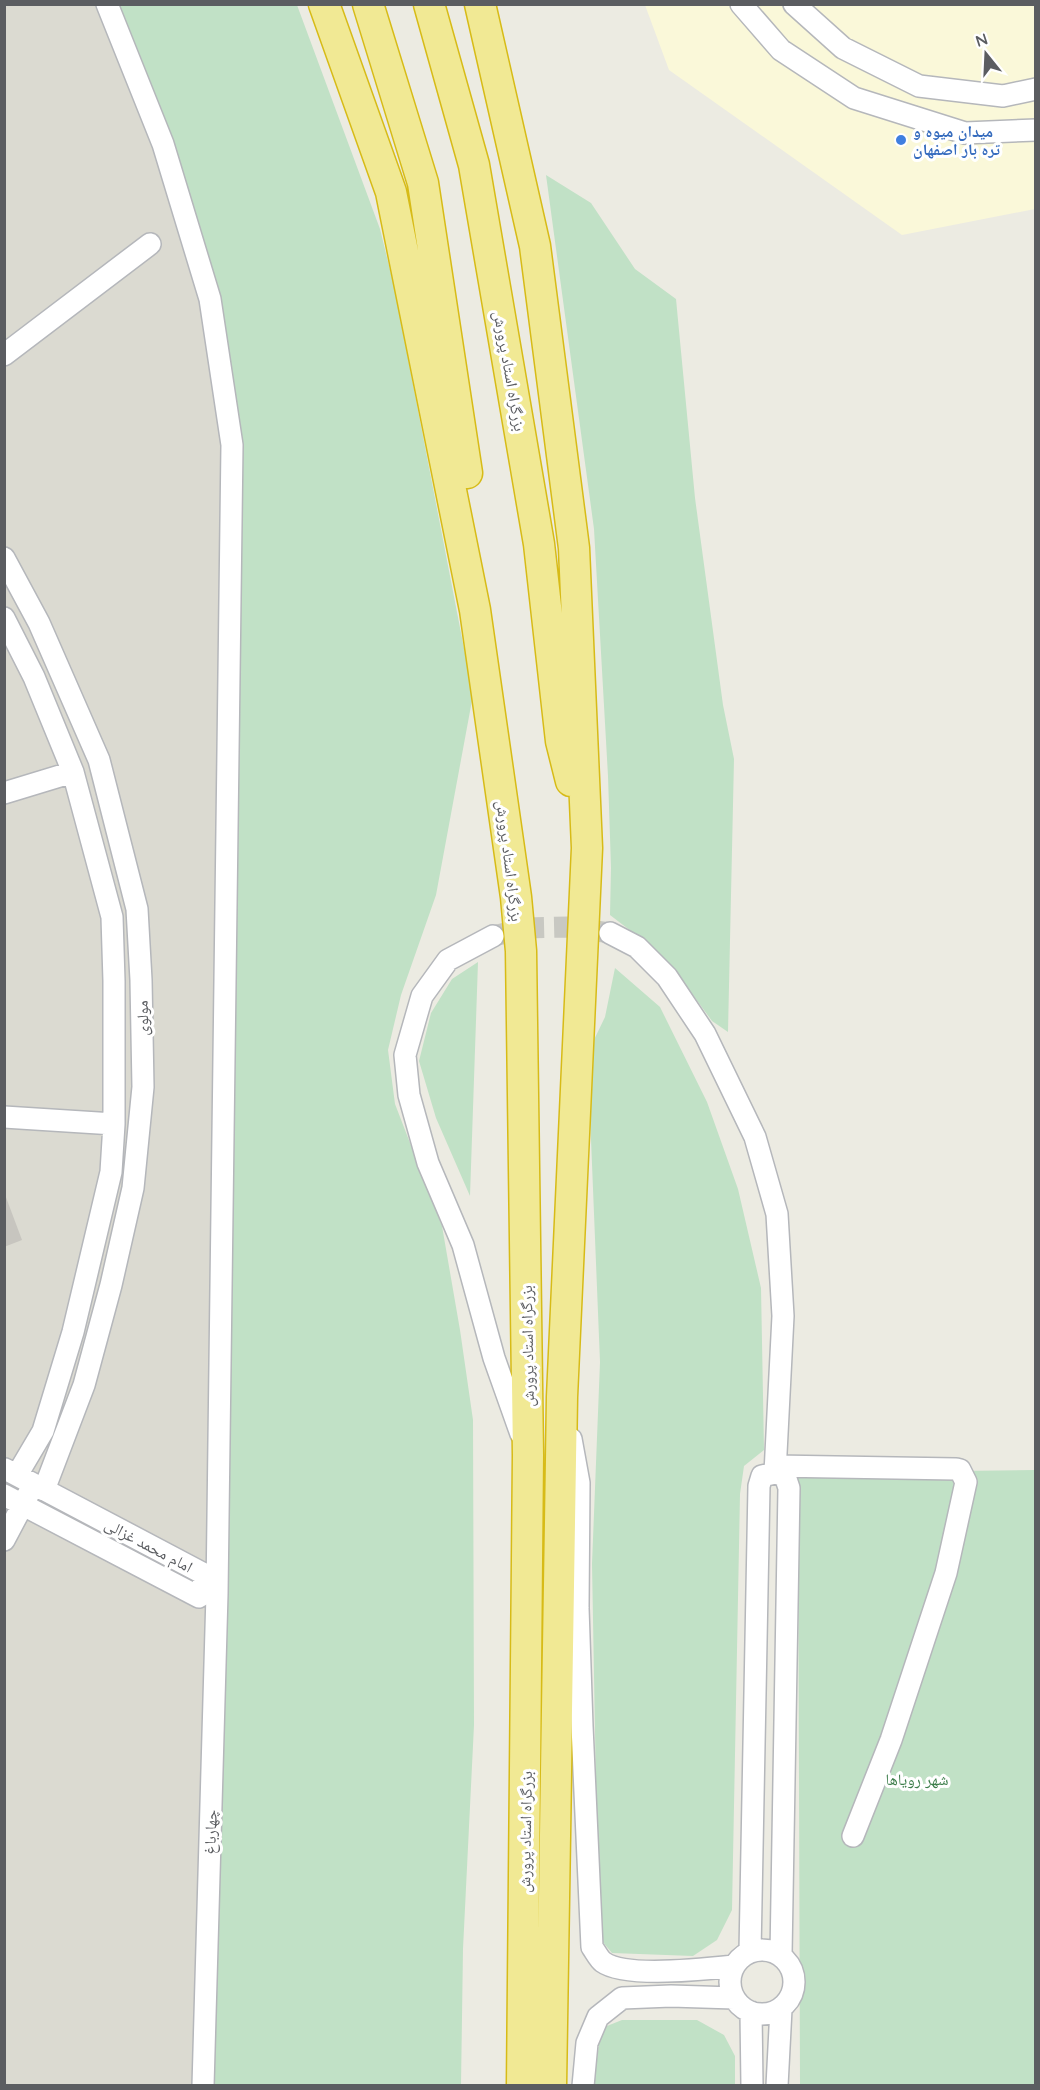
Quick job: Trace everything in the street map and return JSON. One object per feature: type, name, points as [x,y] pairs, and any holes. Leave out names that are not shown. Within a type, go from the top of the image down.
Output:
[{"type":"highway","name":"بزرگراه استاد پرورش","points":[[324,4],[391,192],[475,610],[516,897],[520,951],[528,1455],[522,2085]]},
{"type":"highway","name":"بزرگراه استاد پرورش","points":[[368,4],[423,183],[466,471],[475,610]]},
{"type":"highway","name":"بزرگراه استاد پرورش","points":[[429,4],[474,165],[539,544],[561,741],[587,848]]},
{"type":"highway","name":"بزرگراه استاد پرورش","points":[[482,8],[535,246],[574,548],[587,848],[562,1397],[552,2085]]},
{"type":"street","name":"چهارباغ","points":[[107,4],[164,144],[210,299],[232,445],[203,2085]]},
{"type":"street","points":[[741,4],[781,50],[854,98],[965,133],[1035,130]]},
{"type":"street","points":[[794,4],[843,48],[919,86],[1003,96],[1035,89]]},
{"type":"street","points":[[4,355],[150,244]]},
{"type":"street","name":"مولوی","points":[[4,558],[43,633],[99,760],[137,909],[143,1088],[133,1188],[111,1286],[84,1384],[25,1479]]},
{"type":"street","name":"مولوی","points":[[4,618],[34,677],[73,772],[112,917],[113,939],[114,1124],[111,1172],[73,1332],[43,1431],[25,1479]]},
{"type":"street","points":[[4,793],[73,772]]},
{"type":"street","points":[[80,796],[106,789]]},
{"type":"street","points":[[610,933],[637,947],[667,977],[705,1034],[754,1137],[777,1214],[778,1225],[783,1316],[775,1469]]},
{"type":"street","points":[[492,936],[448,960],[422,996],[405,1055],[409,1095],[428,1163],[463,1245],[494,1358],[528,1455]]},
{"type":"street","points":[[113,939],[139,938]]},
{"type":"street","points":[[4,1117],[114,1124]]},
{"type":"street","points":[[562,1397],[579,1483],[578,1608],[592,1947],[603,1962],[628,1970],[689,1971],[734,1966]]},
{"type":"street","points":[[775,1469],[785,1476],[789,1488],[781,1955]]},
{"type":"street","points":[[750,1952],[759,1486],[762,1476],[775,1469],[960,1470],[966,1482],[946,1573],[891,1740],[853,1836]]},
{"type":"street","name":"امام محمد غزالی","points":[[14,1499],[199,1597],[210,1590],[206,1575],[25,1479]]},
{"type":"street","points":[[4,1540],[14,1499],[25,1479]]},
{"type":"street","points":[[760,1949],[772,1951],[789,1962],[793,1971],[795,1982],[793,1992],[781,2008],[771,2013],[751,2012],[741,2007],[730,1988],[730,1977],[734,1966],[750,1952],[760,1949]]},
{"type":"street","points":[[583,2085],[587,2043],[598,2017],[622,1998],[671,1996],[734,1998]]},
{"type":"street","points":[[777,2085],[781,2008]]},
{"type":"street","points":[[751,2012],[752,2085]]},
{"type":"shaded area","points":[[5,5],[112,5],[163,134],[237,435],[214,2085],[5,2086]]},
{"type":"shaded area","name":"میدان میوه و تره بار اصفهان","points":[[645,5],[1035,5],[1035,209],[902,235],[669,70]]},
{"type":"green space","points":[[112,5],[297,5],[380,229],[394,286],[473,695],[436,895],[401,995],[388,1050],[395,1104],[442,1226],[473,1420],[474,1725],[463,1949],[461,2085],[214,2085],[235,500],[212,298]]},
{"type":"green space","points":[[546,175],[591,203],[635,269],[676,299],[695,498],[723,705],[734,759],[728,1032],[712,1021],[679,976],[644,941],[610,915],[608,776],[594,529]]},
{"type":"green space","points":[[478,962],[470,1196],[436,1118],[419,1061],[431,1013],[452,979]]},
{"type":"green space","points":[[615,968],[660,1007],[707,1102],[738,1189],[761,1288],[764,1450],[744,1466],[740,1494],[732,1910],[717,1940],[693,1956],[612,1953],[602,1941],[598,1898],[592,1564],[600,1362],[589,1090],[592,1044],[605,1017]]},
{"type":"green space","name":"شهر رویاها","points":[[1035,1470],[1035,2085],[800,2085],[798,1473]]},
{"type":"green space","points":[[622,2020],[697,2020],[724,2035],[735,2056],[735,2085],[593,2086],[600,2038],[607,2026]]},
{"type":"building","points":[[4,1192],[22,1240],[4,1247]]},
{"type":"tunnel","points":[[493,936],[528,928],[569,927],[610,933]]},
{"type":"place","name":"میدان میوه و تره بار اصفهان","points":[[901,140]]}]
